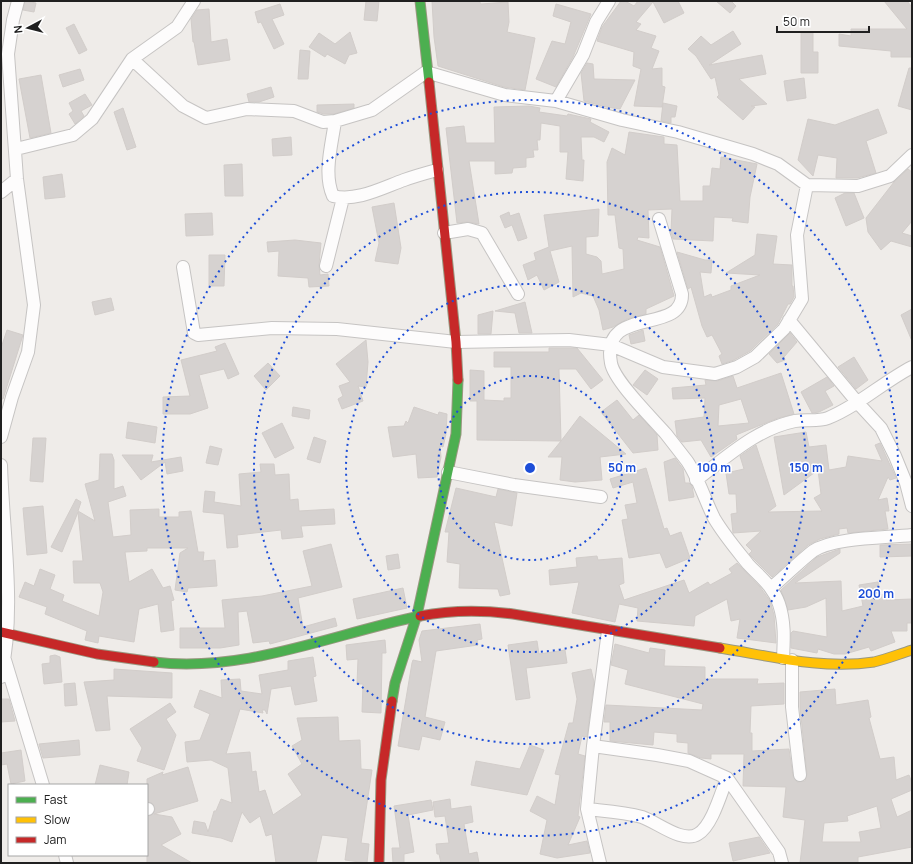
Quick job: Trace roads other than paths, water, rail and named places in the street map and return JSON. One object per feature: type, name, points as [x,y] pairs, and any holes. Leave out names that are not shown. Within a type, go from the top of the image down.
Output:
[{"type":"street","points":[[1,437],[5,403],[28,352],[34,305],[17,179],[16,149],[7,126],[8,54],[13,20],[18,1]]},
{"type":"street","points":[[16,149],[73,135],[92,119],[132,59],[177,27],[194,1]]},
{"type":"street","points":[[379,863],[381,780],[395,683],[417,615],[456,434],[458,382],[456,342],[426,72],[420,1]]},
{"type":"street","points":[[556,102],[583,55],[596,22],[609,1]]},
{"type":"street","points":[[132,59],[183,106],[206,118],[247,109],[294,111],[323,122],[335,122],[372,110],[426,72]]},
{"type":"street","points":[[426,72],[506,95],[556,102],[622,120],[678,132],[753,154],[778,164],[807,186],[858,186],[890,176],[912,154]]},
{"type":"street","points":[[335,122],[329,167],[330,188],[333,196],[343,198],[376,191],[406,179],[437,170]]},
{"type":"street","points":[[1,192],[17,179]]},
{"type":"street","points":[[183,267],[194,333],[198,335],[272,328],[337,329],[456,342],[569,340],[611,345],[663,367],[715,374],[737,367],[755,358],[784,329],[802,299],[797,235],[807,186]]},
{"type":"street","points":[[326,266],[343,198]]},
{"type":"street","points":[[659,219],[682,294],[682,302],[678,310],[654,320],[625,327],[615,336],[611,345],[611,364],[627,390],[666,434],[687,462],[715,519],[730,542],[772,588],[779,604],[784,628],[800,775]]},
{"type":"street","points":[[444,233],[468,229],[482,233],[518,294]]},
{"type":"street","points":[[789,320],[857,402],[881,428],[906,483],[912,506]]},
{"type":"street","points":[[696,480],[761,432],[795,421],[827,418],[857,402],[895,376],[912,367]]},
{"type":"street","points":[[1,466],[8,575],[4,632],[5,659],[1,677]]},
{"type":"street","points":[[448,472],[514,485],[601,497]]},
{"type":"street","points":[[772,588],[813,551],[822,547],[841,541],[912,535]]},
{"type":"street","points":[[4,632],[125,660],[182,665],[231,662],[259,657],[417,615],[480,611],[556,620],[608,631],[835,665],[872,662],[912,650]]},
{"type":"street","points":[[600,863],[587,809],[593,746],[608,631]]},
{"type":"street","points":[[5,659],[43,784]]},
{"type":"street","points":[[593,746],[656,754],[689,761],[727,778],[779,852],[782,863]]},
{"type":"street","points":[[587,809],[642,817],[688,837],[697,835],[702,831],[712,816],[727,778]]}]
